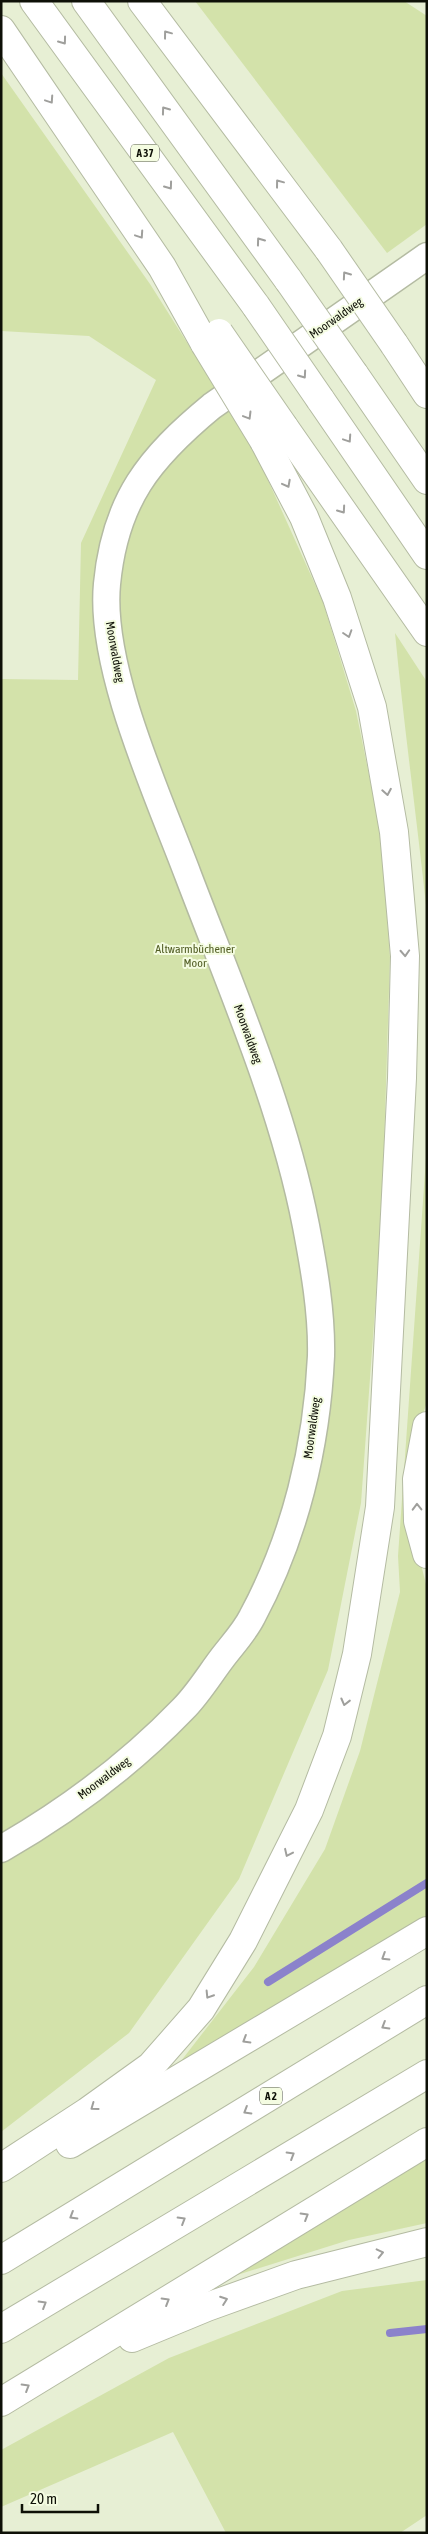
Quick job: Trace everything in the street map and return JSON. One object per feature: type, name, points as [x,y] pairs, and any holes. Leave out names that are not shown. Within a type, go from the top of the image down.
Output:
[{"type":"highway","name":"A 37","points":[[34,1],[256,306],[427,554]]},
{"type":"highway","points":[[86,1],[289,281],[427,480]]},
{"type":"highway","points":[[142,1],[329,250],[419,378],[427,394]]},
{"type":"highway","points":[[1,30],[212,338],[274,434],[427,632]]},
{"type":"highway","points":[[1,2168],[87,2112],[151,2066],[201,2009],[243,1941],[309,1810],[337,1736],[357,1654],[380,1507],[402,1078],[405,966],[394,832],[372,707],[337,598],[304,517],[274,434]]},
{"type":"highway","points":[[427,1426],[417,1479],[418,1521],[427,1554]]},
{"type":"highway","points":[[1,2185],[427,1931]]},
{"type":"highway","name":"A 2","points":[[1,2260],[427,2000]]},
{"type":"highway","points":[[1,2329],[427,2074]]},
{"type":"highway","points":[[1,2402],[427,2142]]},
{"type":"highway","points":[[50,2372],[207,2307],[296,2274],[427,2242]]},
{"type":"street","name":"Moorwaldweg","points":[[1,1849],[34,1830],[124,1764],[186,1707],[251,1620],[279,1559],[303,1488],[315,1428],[321,1354],[318,1298],[306,1223],[285,1142],[249,1035],[137,740],[118,679],[109,632],[107,585],[122,512],[140,478],[181,432],[212,406],[427,256]]},
{"type":"green space","points":[[195,1],[404,1],[427,16],[427,224],[387,253]]},
{"type":"green space","name":"Altwarmbüchener Moor","points":[[1,73],[150,284],[253,447],[323,602],[356,711],[381,834],[390,957],[382,1212],[361,1503],[328,1670],[239,1879],[129,2033],[1,2132],[1,679],[78,680],[81,543],[156,380],[89,336],[1,331]]},
{"type":"green space","points":[[395,633],[427,682],[427,914],[402,703]]},
{"type":"green space","points":[[427,1144],[427,1402],[418,1429],[410,1522],[427,1588],[427,1919],[174,2070],[254,1967],[325,1849],[360,1751],[400,1592],[398,1556]]},
{"type":"green space","points":[[427,2154],[427,2223],[349,2240],[237,2275],[234,2271]]},
{"type":"green space","points":[[427,2280],[427,2515],[400,2533],[226,2533],[173,2432],[1,2507],[1,2450],[169,2358],[342,2291]]},
{"type":"waterway","points":[[268,1982],[427,1883]]},
{"type":"waterway","points":[[390,2333],[427,2329]]}]
